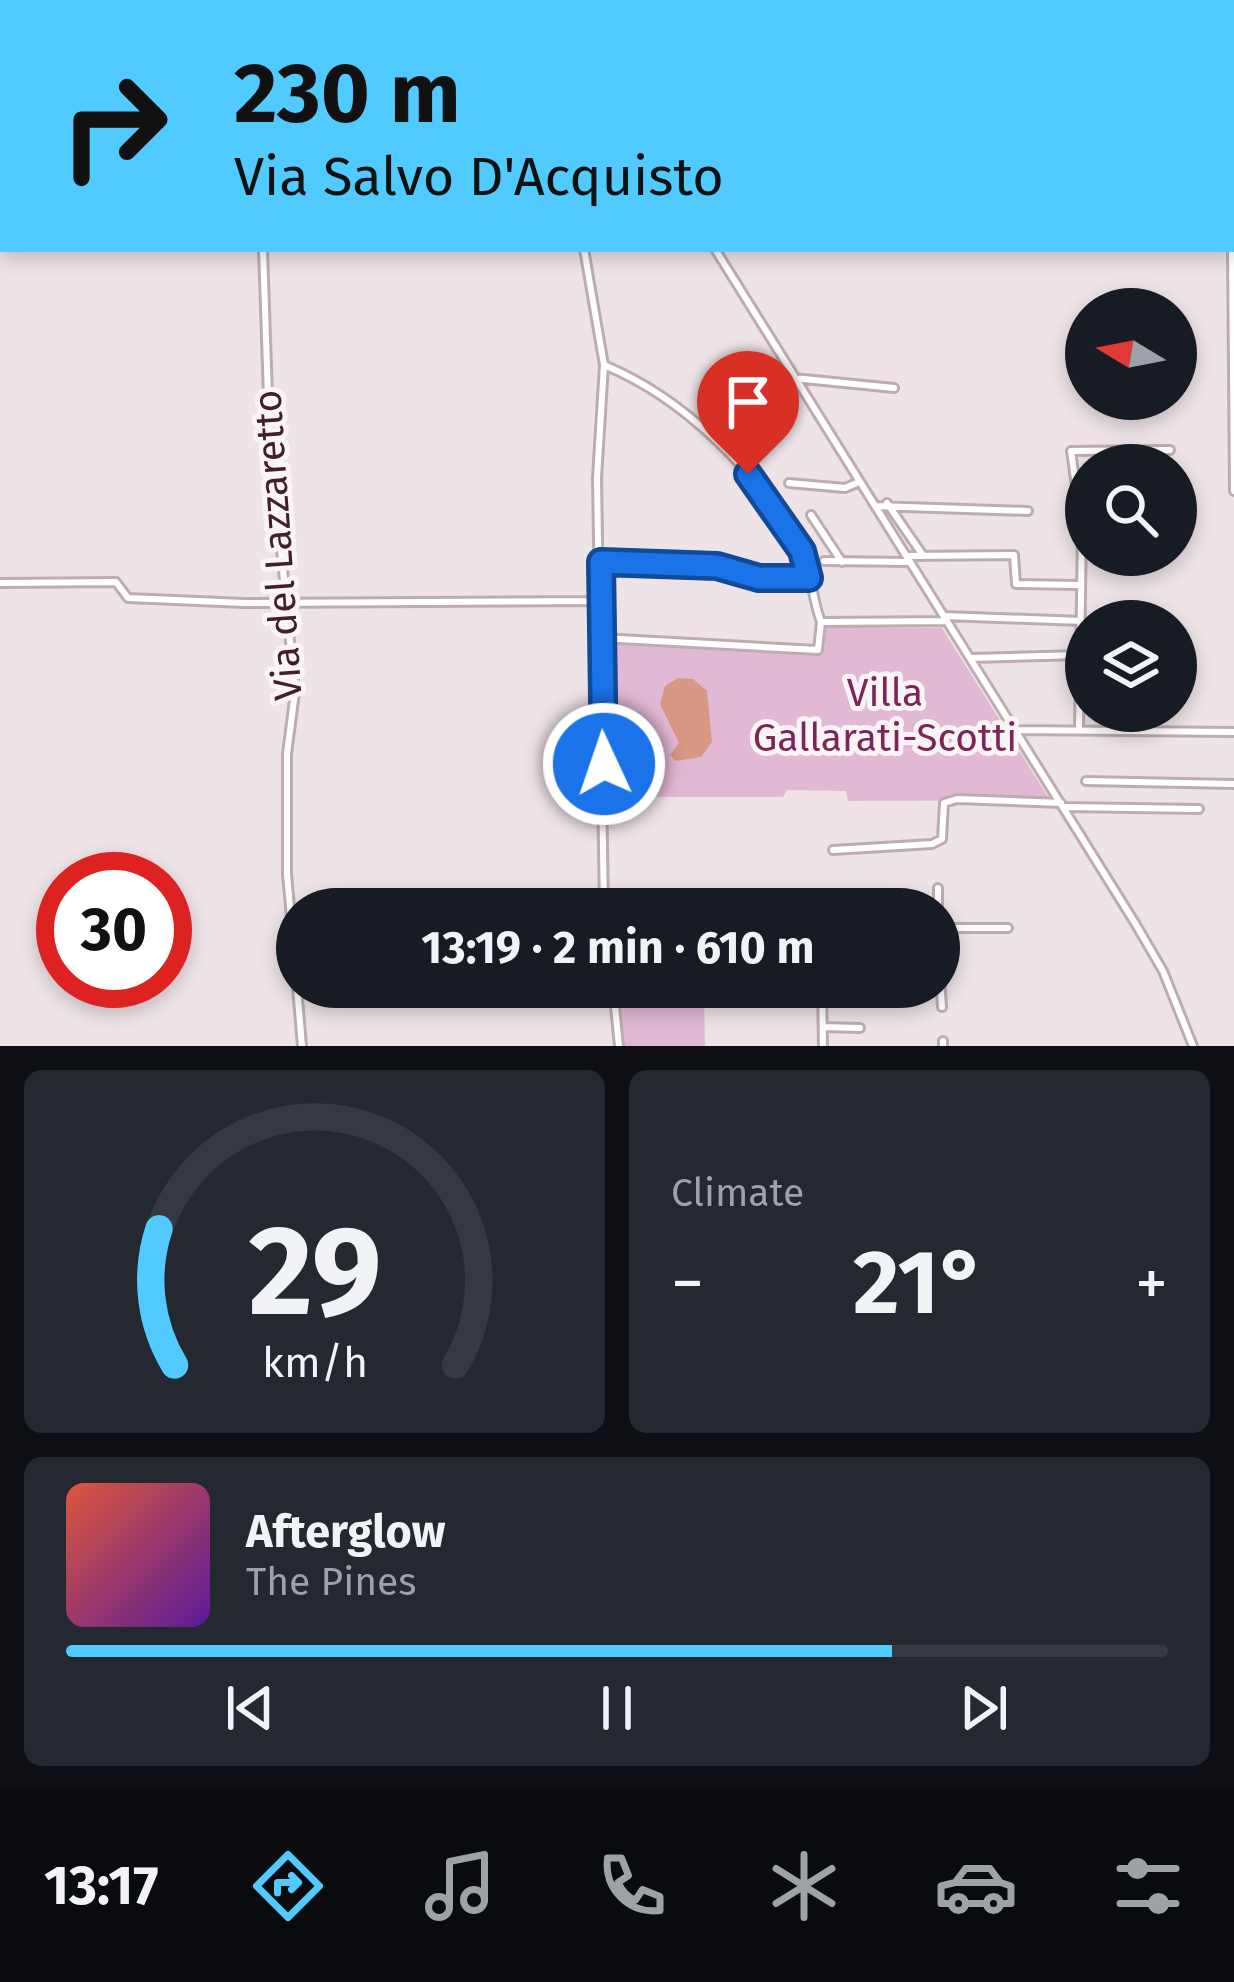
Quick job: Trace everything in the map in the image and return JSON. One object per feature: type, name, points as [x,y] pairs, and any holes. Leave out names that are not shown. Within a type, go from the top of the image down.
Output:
[{"type":"street","name":"Via del Lazzaretto","points":[[263,252],[262,331],[295,692],[287,754],[288,888]]},
{"type":"street","points":[[585,252],[604,365],[597,478],[604,888]]},
{"type":"street","points":[[717,252],[1163,971],[1193,1046]]},
{"type":"street","points":[[1232,252],[1234,491]]},
{"type":"street","points":[[601,638],[818,650],[821,622],[802,551],[748,474],[666,399],[604,365]]},
{"type":"street","points":[[794,378],[894,388]]},
{"type":"street","points":[[789,483],[845,488],[859,482]]},
{"type":"street","points":[[887,503],[922,554]]},
{"type":"street","points":[[874,506],[1028,511]]},
{"type":"street","points":[[811,515],[842,562]]},
{"type":"street","points":[[824,561],[908,559],[922,554],[1014,555],[1016,584],[1081,585]]},
{"type":"street","points":[[601,562],[717,566],[759,578],[809,578]]},
{"type":"street","points":[[1081,576],[1081,600]]},
{"type":"street","points":[[0,583],[116,583],[135,599],[601,601]]},
{"type":"street","points":[[821,622],[1065,621]]},
{"type":"street","points":[[970,658],[1065,655]]},
{"type":"street","points":[[1016,730],[1065,730]]},
{"type":"street","points":[[1197,732],[1234,732]]},
{"type":"street","points":[[1086,781],[1234,784]]},
{"type":"street","points":[[832,850],[932,844],[942,839],[944,803],[958,799],[1199,808]]},
{"type":"street","points":[[960,928],[1008,928]]},
{"type":"street","name":"Via del Lazzaretto","points":[[299,1008],[302,1046]]},
{"type":"street","points":[[615,1008],[619,1046]]},
{"type":"street","points":[[822,1008],[823,1046]]},
{"type":"street","points":[[823,1024],[860,1028]]},
{"type":"green space","name":"Villa Gallarati-Scotti","points":[[826,627],[942,628],[1050,800],[848,801],[846,791],[787,790],[783,797],[609,797],[605,643],[811,652],[824,650]]},
{"type":"green space","points":[[617,1008],[704,1008],[705,1046],[622,1046]]},
{"type":"shaded area","points":[[678,678],[693,679],[707,691],[712,742],[701,757],[676,761],[670,755],[679,743],[660,704],[665,686]]},
{"type":"route","points":[[604,764],[601,562],[717,566],[759,578],[809,578],[802,551],[748,474]]}]
